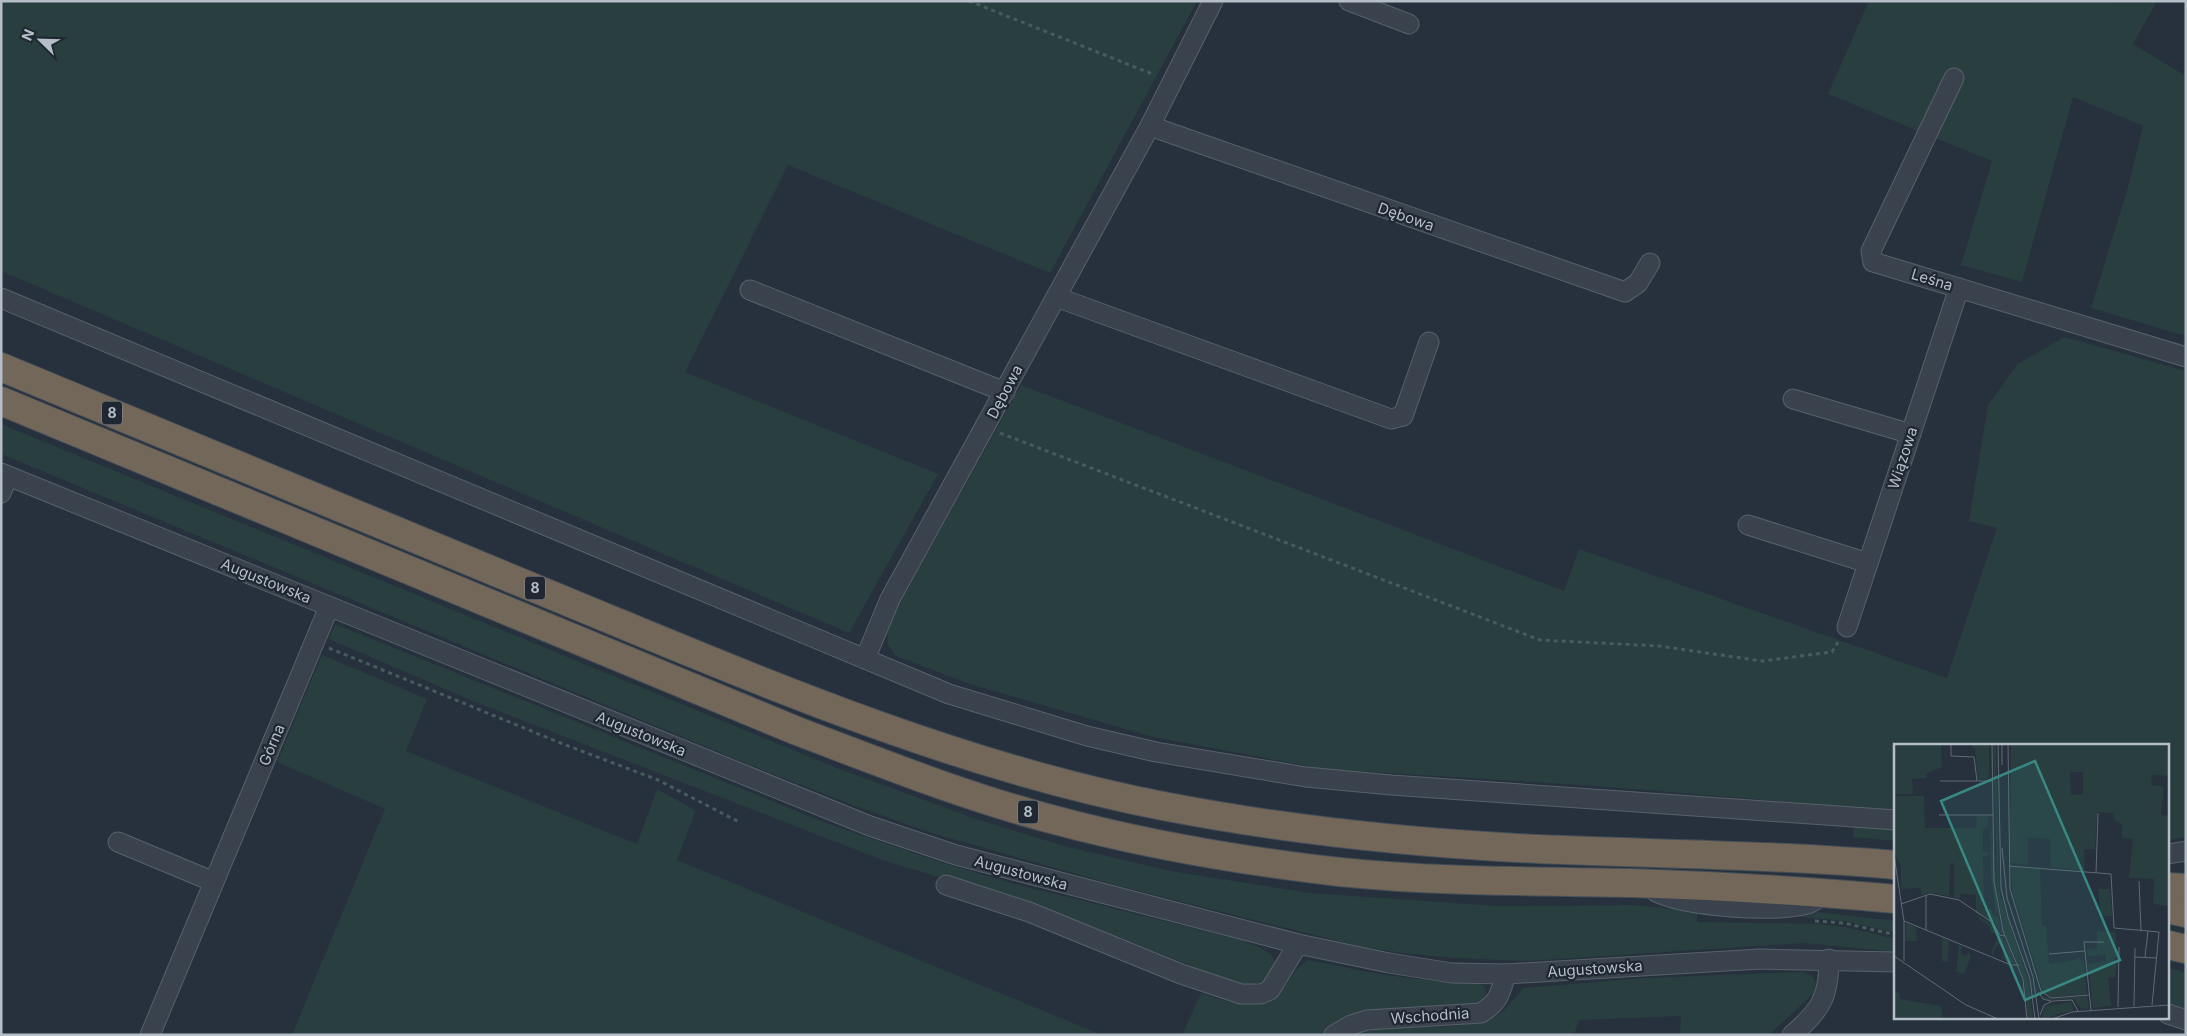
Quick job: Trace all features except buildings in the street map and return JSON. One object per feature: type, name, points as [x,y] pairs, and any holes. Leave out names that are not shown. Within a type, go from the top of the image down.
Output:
[{"type":"highway","name":"8","points":[[1,367],[723,666],[840,712],[984,760],[1102,793],[1160,806],[1281,827],[1387,839],[1539,849],[1822,859],[1894,865]]},
{"type":"highway","name":"8","points":[[1,401],[797,731],[979,798],[1112,835],[1248,860],[1344,872],[1466,880],[1636,884],[1827,893],[1894,900]]},
{"type":"highway","points":[[2170,887],[2186,888]]},
{"type":"highway","points":[[2170,909],[2186,913]]},
{"type":"highway","points":[[2170,945],[2186,949]]},
{"type":"street","name":"Dębowa","points":[[865,659],[890,600],[1150,126],[1213,1]]},
{"type":"street","points":[[1349,1],[1409,24]]},
{"type":"street","name":"Leśna","points":[[1954,78],[1871,251],[1873,262],[2186,356]]},
{"type":"street","name":"Dębowa","points":[[1150,126],[1625,292],[1638,283],[1650,262]]},
{"type":"street","name":"Wiązowa","points":[[1847,628],[1959,288]]},
{"type":"street","points":[[750,290],[1005,392]]},
{"type":"street","points":[[1056,297],[1391,419],[1403,416],[1429,342]]},
{"type":"street","points":[[1,298],[949,694],[1087,736],[1156,752],[1286,774],[1391,785],[1894,820]]},
{"type":"street","points":[[1793,399],[1911,434]]},
{"type":"street","name":"Augustowska","points":[[4,481],[329,607],[879,829],[956,855],[1298,944],[1389,963],[1452,973],[1506,974],[1760,959],[1894,962]]},
{"type":"street","points":[[1748,525],[1868,563]]},
{"type":"street","name":"Górna","points":[[150,1035],[329,607]]},
{"type":"street","points":[[118,842],[214,882]]},
{"type":"street","points":[[2170,854],[2186,851]]},
{"type":"street","points":[[946,885],[1030,912],[1181,974],[1241,994],[1261,994],[1270,990],[1298,944]]},
{"type":"street","points":[[1792,1035],[1820,1004],[1827,993],[1829,959]]},
{"type":"street","name":"Wschodnia","points":[[1334,1035],[1351,1025],[1367,1020],[1481,1013],[1492,1006],[1499,998],[1506,974]]},
{"type":"street","points":[[2170,1015],[2186,1020]]},
{"type":"path","points":[[969,1],[1172,82]]},
{"type":"path","points":[[986,428],[1540,640],[1659,646],[1762,661],[1832,652],[1847,628]]},
{"type":"path","points":[[315,642],[563,744],[658,780],[739,822]]},
{"type":"green space","points":[[1,1],[1197,1],[1050,273],[788,165],[685,372],[938,474],[849,633],[1,271]]},
{"type":"green space","points":[[1869,1],[2156,3],[2133,44],[2186,76],[2186,336],[2091,308],[2128,187],[2143,126],[2073,97],[2022,282],[1961,265],[1992,161],[1828,94]]},
{"type":"green space","points":[[2064,337],[2186,371],[2186,837],[2170,840],[2170,744],[1894,744],[1894,811],[1597,786],[1323,769],[1149,736],[970,684],[896,656],[888,645],[887,626],[1021,385],[1564,591],[1579,549],[1947,678],[1997,528],[1969,521],[1988,405],[2018,364]]},
{"type":"green space","points":[[1,424],[837,768],[979,820],[1068,847],[1171,871],[1310,893],[1497,906],[1632,905],[1697,911],[1697,922],[1821,924],[1845,927],[1894,939],[1894,952],[1804,943],[1529,961],[1454,958],[1402,953],[1354,945],[1119,886],[928,832],[842,801],[745,763],[1,454]]},
{"type":"green space","points":[[335,624],[826,823],[939,862],[1015,884],[1241,940],[1261,948],[1272,956],[1275,963],[1272,973],[1261,983],[1240,985],[1073,919],[1021,901],[885,861],[475,702],[329,639]]},
{"type":"green space","points":[[322,655],[427,699],[406,751],[637,844],[657,789],[696,811],[677,860],[1102,1035],[292,1035],[385,809],[277,762]]},
{"type":"green space","points":[[1854,823],[1894,827],[1894,841],[1853,837]]},
{"type":"green space","points":[[1817,912],[1894,921],[1894,933],[1845,921],[1779,915]]},
{"type":"green space","points":[[1308,960],[1378,974],[1480,984],[1485,987],[1486,998],[1478,1004],[1364,1011],[1348,1015],[1323,1035],[1182,1035],[1201,993],[1235,1003],[1255,1004],[1265,1001],[1285,986],[1297,969]]},
{"type":"green space","points":[[2170,968],[2186,972],[2186,1009],[2170,1004]]},
{"type":"green space","points":[[1803,972],[1812,976],[1816,983],[1813,994],[1769,1035],[1680,1035],[1681,1016],[1579,1020],[1574,1035],[1354,1035],[1375,1030],[1457,1026],[1482,1022],[1501,1012],[1523,988],[1644,978]]}]
